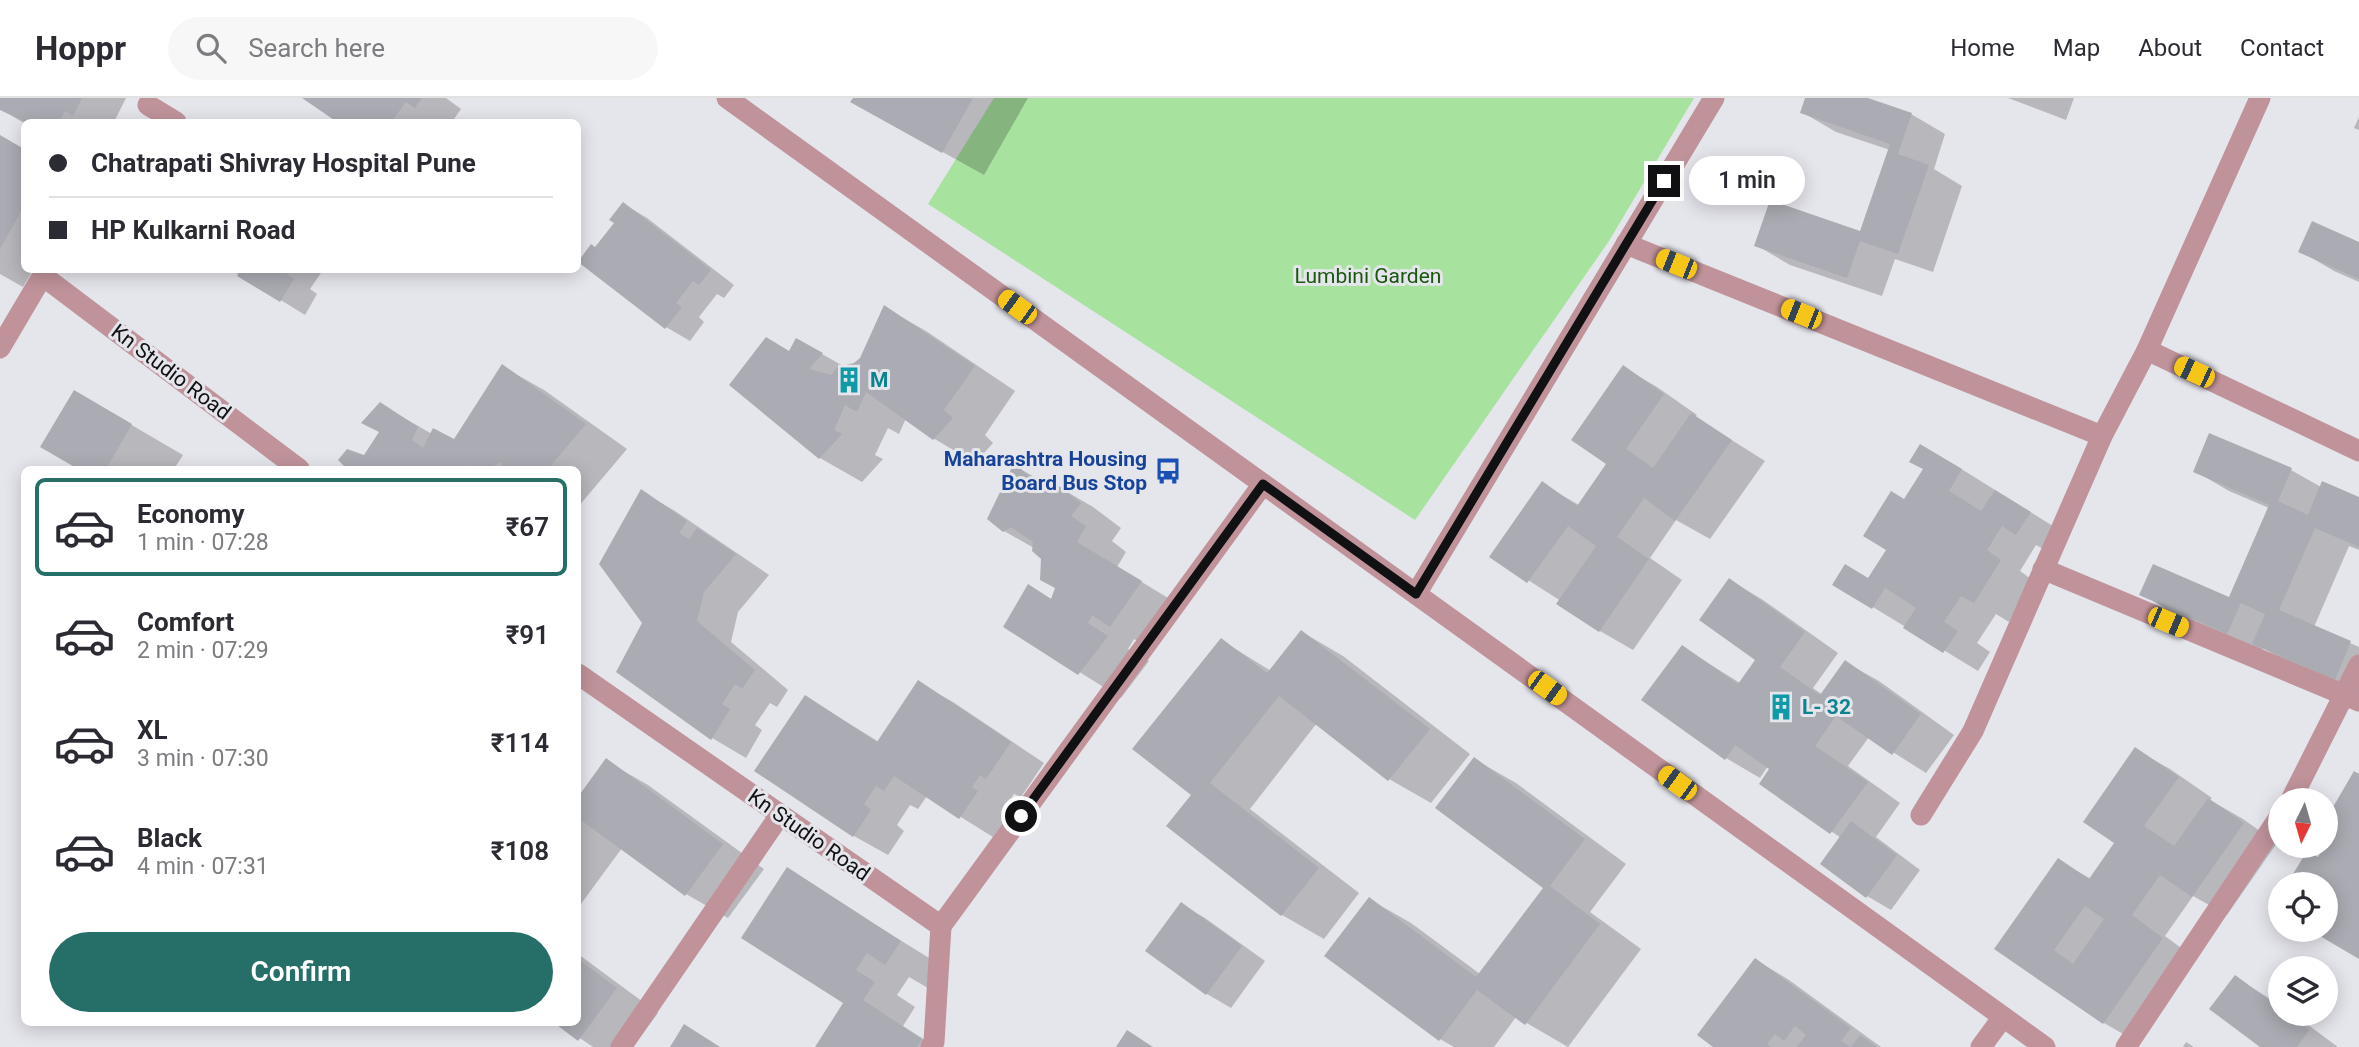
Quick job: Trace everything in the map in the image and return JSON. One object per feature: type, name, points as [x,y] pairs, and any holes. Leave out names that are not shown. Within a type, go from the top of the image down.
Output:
[{"type":"street","points":[[727,98],[2045,1047]]},
{"type":"street","points":[[1416,594],[1714,98]]},
{"type":"street","points":[[1921,815],[1973,731],[2102,436],[2147,350],[2260,98]]},
{"type":"street","points":[[146,108],[170,119]]},
{"type":"street","points":[[1626,244],[2102,436]]},
{"type":"street","points":[[0,348],[45,273]]},
{"type":"street","name":"Kn Studio Road","points":[[45,273],[295,466]]},
{"type":"street","points":[[2147,350],[2359,451]]},
{"type":"street","points":[[931,1047],[934,1042],[941,926],[1263,484]]},
{"type":"street","points":[[2043,569],[2351,698]]},
{"type":"street","points":[[2298,788],[2351,698],[2359,665]]},
{"type":"street","name":"Kn Studio Road","points":[[581,676],[941,926]]},
{"type":"street","points":[[621,1047],[780,815]]},
{"type":"street","points":[[2126,1047],[2268,834]]},
{"type":"street","points":[[1981,1047],[2003,1017]]},
{"type":"green space","name":"Lumbini Garden","points":[[994,98],[1694,98],[1609,241],[1415,520],[928,204]]},
{"type":"building","points":[[0,98],[82,98],[73,116],[65,111],[61,119],[21,120],[0,110]]},
{"type":"building","points":[[302,98],[422,98],[415,108],[406,102],[393,119],[333,119]]},
{"type":"building","points":[[853,98],[973,98],[942,153],[850,102]]},
{"type":"building","points":[[1805,98],[1868,98],[1912,113],[1898,154],[1929,165],[1898,254],[1860,241],[1847,278],[1754,246],[1770,200],[1860,231],[1890,144],[1800,113]]},
{"type":"building","points":[[0,135],[21,147],[21,211],[0,249]]},
{"type":"building","points":[[623,202],[711,270],[699,285],[693,281],[676,303],[682,307],[665,329],[581,264],[581,258],[591,244],[595,247],[614,223],[609,220]]},
{"type":"building","points":[[2312,221],[2359,242],[2359,279],[2298,252]]},
{"type":"building","points":[[239,273],[288,273],[294,279],[280,302],[237,276]]},
{"type":"building","name":"M","points":[[884,305],[975,366],[944,410],[953,418],[933,440],[866,392],[857,412],[845,405],[834,430],[842,434],[819,459],[729,385],[766,337],[789,351],[796,338],[823,353],[809,369],[831,375],[838,367],[854,363],[860,358]]},
{"type":"building","points":[[502,364],[586,424],[551,466],[504,466],[500,462],[494,466],[344,466],[338,460],[347,449],[364,455],[379,432],[361,423],[380,402],[418,427],[412,440],[423,448],[433,428],[454,439]]},
{"type":"building","points":[[1623,365],[1664,394],[1626,449],[1653,468],[1691,413],[1732,440],[1675,521],[1644,498],[1617,537],[1649,559],[1599,632],[1556,604],[1596,546],[1568,526],[1527,583],[1489,557],[1542,481],[1577,506],[1606,464],[1571,440]]},
{"type":"building","points":[[74,390],[132,424],[108,466],[73,466],[40,447]]},
{"type":"building","points":[[2209,433],[2292,468],[2278,501],[2308,515],[2322,481],[2359,497],[2359,547],[2315,528],[2279,610],[2351,641],[2335,680],[2252,644],[2265,614],[2241,603],[2227,634],[2139,595],[2153,564],[2229,597],[2269,505],[2193,472]]},
{"type":"building","points":[[1920,444],[1962,469],[1949,491],[1981,511],[1995,490],[2031,512],[2016,535],[2002,526],[1987,550],[2001,560],[1974,603],[1961,596],[1944,622],[1958,631],[1943,653],[1903,628],[1916,608],[1885,588],[1872,609],[1832,585],[1845,564],[1868,578],[1886,550],[1863,536],[1891,491],[1904,499],[1923,469],[1909,462]]},
{"type":"building","points":[[1014,463],[1045,490],[1051,480],[1081,503],[1071,516],[1086,526],[1077,542],[1142,581],[1110,627],[1092,615],[1088,623],[1108,636],[1078,675],[1003,627],[1028,584],[1051,599],[1055,588],[1040,580],[1041,559],[1032,551],[1033,542],[1011,527],[1003,532],[987,519]]},
{"type":"building","points":[[641,489],[687,521],[679,533],[689,539],[697,528],[736,554],[704,592],[697,621],[755,670],[742,689],[735,684],[722,704],[730,709],[711,740],[616,672],[642,623],[599,564]]},
{"type":"building","name":"L- 32","points":[[1729,578],[1805,632],[1780,667],[1820,695],[1845,660],[1921,714],[1892,755],[1836,716],[1815,746],[1868,782],[1830,834],[1759,784],[1769,769],[1735,745],[1725,760],[1641,700],[1682,645],[1738,684],[1755,660],[1699,620]]},
{"type":"building","points":[[1301,630],[1430,729],[1388,781],[1279,696],[1210,783],[1319,868],[1281,916],[1166,826],[1191,795],[1132,749],[1221,638],[1267,673]]},
{"type":"building","points":[[918,680],[1011,742],[986,779],[980,775],[972,787],[978,791],[959,819],[894,776],[884,791],[876,786],[864,804],[871,810],[853,837],[754,771],[805,695],[877,742]]},
{"type":"building","points":[[2135,747],[2179,777],[2144,826],[2174,846],[2208,798],[2244,823],[2192,897],[2160,875],[2132,915],[2163,938],[2103,1024],[1994,949],[2058,858],[2089,879],[2114,843],[2083,822]],"holes":[[[2085,906],[2104,919],[2073,964],[2054,950]]]},
{"type":"building","points":[[1474,757],[1585,839],[1550,886],[1600,924],[1525,1025],[1477,990],[1439,1041],[1324,956],[1369,897],[1476,977],[1543,888],[1435,808]]},
{"type":"building","points":[[606,758],[723,844],[685,896],[581,823],[581,793]]},
{"type":"building","points":[[2354,771],[2359,774],[2359,959],[2330,942],[2338,942],[2338,872],[2294,872],[2303,858],[2338,858],[2338,798]]},
{"type":"building","points":[[1851,821],[1897,855],[1866,898],[1820,864]]},
{"type":"building","points":[[787,867],[901,941],[885,965],[867,953],[856,970],[875,982],[863,1000],[922,1039],[917,1047],[815,1047],[843,1003],[741,938]]},
{"type":"building","points":[[1181,902],[1242,946],[1206,995],[1145,951]]},
{"type":"building","points":[[1755,958],[1851,1028],[1841,1041],[1850,1047],[1797,1047],[1806,1035],[1795,1026],[1784,1041],[1775,1034],[1767,1044],[1771,1047],[1713,1047],[1697,1035]]},
{"type":"building","points":[[581,961],[617,988],[578,1041],[558,1026],[581,1026]]},
{"type":"building","points":[[2235,975],[2268,999],[2268,1026],[2304,1026],[2309,1030],[2297,1047],[2260,1047],[2209,1009]]},
{"type":"building","points":[[684,1024],[720,1047],[670,1047]]},
{"type":"building","points":[[1127,1030],[1153,1047],[1116,1047]]},
{"type":"building","points":[[1860,1035],[1877,1047],[1851,1047]]},
{"type":"place","name":"M","points":[[849,380]]},
{"type":"place","name":"Maharashtra Housing Board Bus Stop","points":[[1168,471]]},
{"type":"place","name":"L- 32","points":[[1781,707]]},
{"type":"route","points":[[1021,816],[1263,484],[1416,594],[1664,181]]}]
